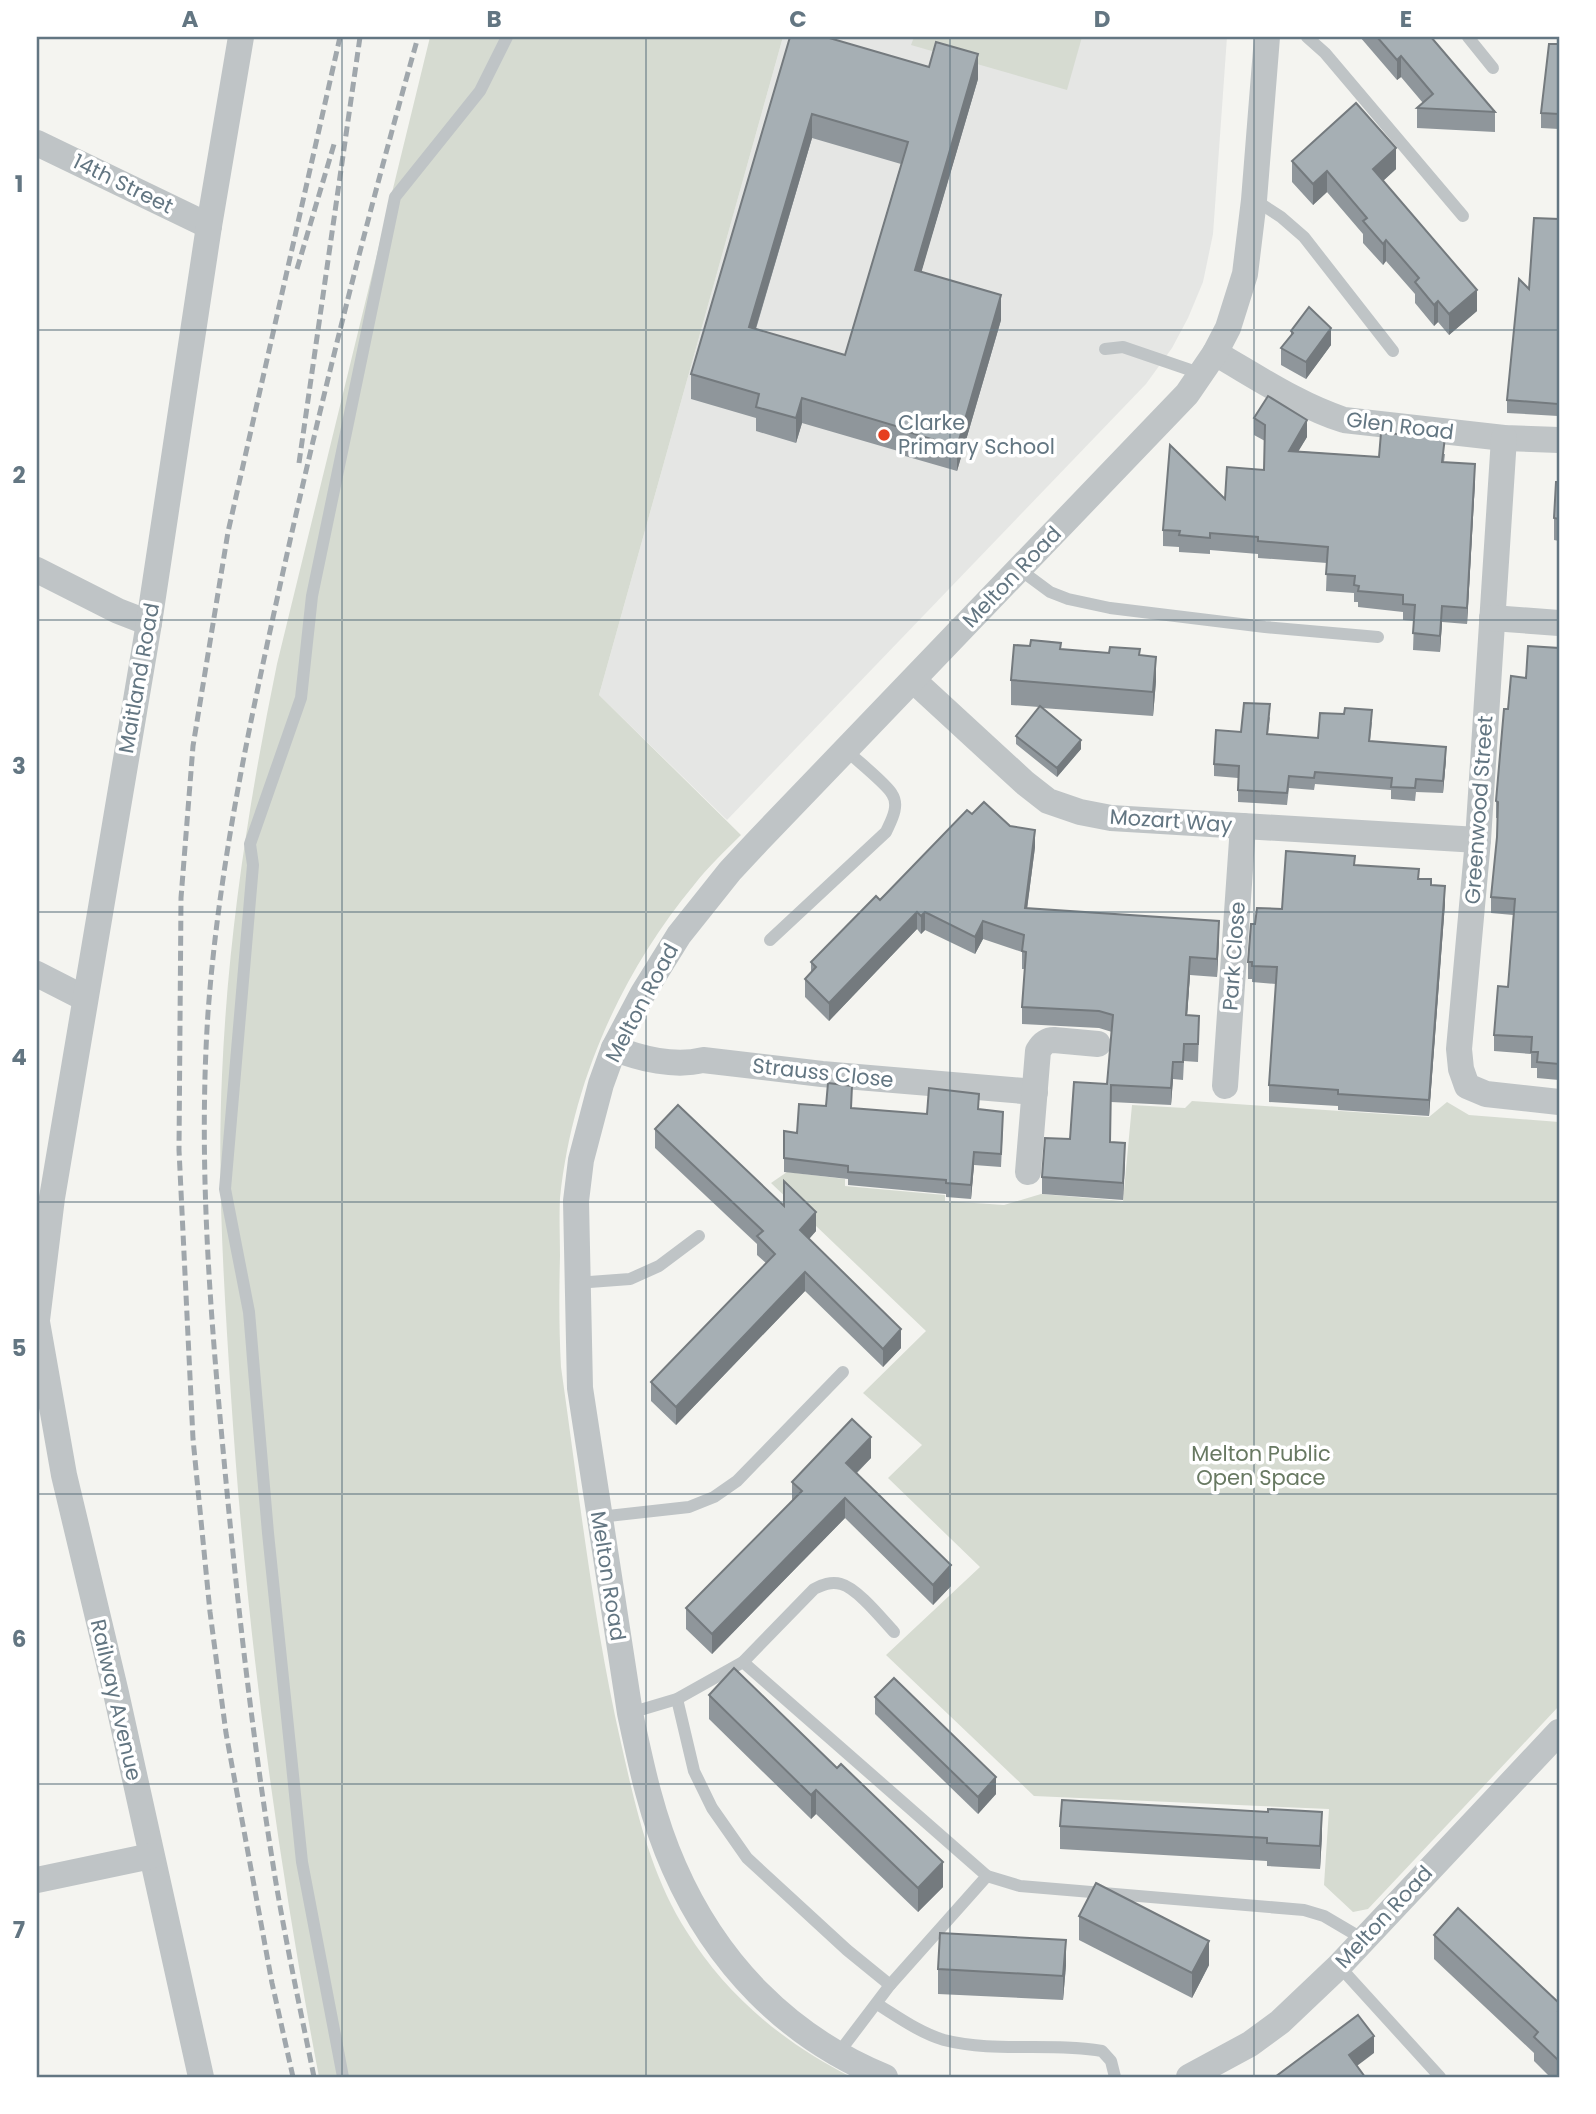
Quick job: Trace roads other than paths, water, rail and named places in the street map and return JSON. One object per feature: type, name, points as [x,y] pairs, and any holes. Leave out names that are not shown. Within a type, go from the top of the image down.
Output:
[{"type":"street","name":"Maitland Road","points":[[37,1321],[45,1245],[84,998],[149,623],[209,226],[241,37]]},
{"type":"street","name":"Melton Road","points":[[885,2077],[837,2054],[787,2021],[764,1998],[721,1949],[704,1923],[674,1867],[662,1837],[630,1713],[580,1388],[576,1201],[581,1160],[590,1120],[614,1048],[660,963],[704,902],[845,750],[1187,394],[1209,363],[1228,328],[1245,274],[1254,200],[1267,37]]},
{"type":"street","name":"14th Street","points":[[37,143],[209,226]]},
{"type":"street","name":"Glen Road","points":[[1209,363],[1285,394],[1322,413],[1345,420],[1504,438],[1559,440]]},
{"type":"street","name":"Greenwood Street","points":[[1504,438],[1478,840],[1459,1049],[1461,1069],[1467,1086],[1486,1094],[1559,1102]]},
{"type":"street","points":[[37,570],[118,611],[149,623]]},
{"type":"street","points":[[1492,618],[1559,623]]},
{"type":"street","name":"Mozart Way","points":[[912,680],[1025,783],[1048,801],[1080,812],[1111,818],[1478,840]]},
{"type":"street","name":"Park Close","points":[[1225,1086],[1243,826]]},
{"type":"street","points":[[37,974],[84,998]]},
{"type":"street","points":[[1028,1172],[1038,1051],[1041,1045],[1048,1040],[1098,1044]]},
{"type":"street","name":"Strauss Close","points":[[614,1048],[636,1057],[690,1063],[702,1060],[822,1074],[1035,1092]]},
{"type":"street","name":"Railway Avenue","points":[[37,1321],[64,1475],[201,2077]]},
{"type":"street","name":"Melton Road","points":[[1189,2077],[1250,2044],[1280,2021],[1339,1966],[1559,1732]]},
{"type":"street","points":[[37,1880],[151,1856]]},
{"type":"lane","points":[[343,2077],[302,1862],[268,1533],[249,1312],[225,1189],[253,865],[250,844],[300,698],[312,596],[395,197],[480,91],[508,37]]},
{"type":"lane","points":[[1307,37],[1325,53],[1463,216]]},
{"type":"lane","points":[[1468,37],[1493,68]]},
{"type":"lane","points":[[1254,200],[1282,217],[1304,237],[1393,351]]},
{"type":"lane","points":[[1105,349],[1123,347],[1209,363]]},
{"type":"lane","points":[[1019,569],[1050,592],[1100,606],[1265,627],[1378,637]]},
{"type":"lane","points":[[770,940],[886,832],[892,817],[895,807],[893,794],[845,750]]},
{"type":"lane","points":[[576,1283],[630,1279],[659,1266],[699,1236]]},
{"type":"lane","points":[[598,1517],[689,1507],[714,1497],[737,1481],[843,1372]]},
{"type":"lane","points":[[630,1713],[677,1699],[743,1662],[814,1589],[827,1583],[841,1584],[852,1590],[894,1632]]},
{"type":"lane","points":[[743,1662],[987,1876],[1034,1888],[1304,1910],[1324,1916],[1363,1939]]},
{"type":"lane","points":[[677,1699],[694,1770],[712,1808],[747,1858],[847,1950],[890,1985]]},
{"type":"lane","points":[[837,2054],[890,1985],[987,1876]]},
{"type":"lane","points":[[1339,1966],[1440,2077]]},
{"type":"lane","points":[[877,2004],[927,2034],[944,2040],[973,2045],[1102,2051],[1111,2061],[1115,2077]]},
{"type":"railway","points":[[293,2077],[272,1983],[226,1733],[210,1612],[193,1439],[179,1150],[181,898],[193,746],[228,532],[340,37]]},
{"type":"railway","points":[[299,463],[360,37]]},
{"type":"railway","points":[[314,2077],[276,1883],[246,1672],[214,1348],[205,1181],[205,1069],[220,901],[248,736],[314,437],[381,170],[418,37]]},
{"type":"railway","points":[[297,269],[335,141]]},
{"type":"place","name":"Clarke Primary School","points":[[884,435]]},
{"type":"park label","name":"Melton Public Open Space","points":[[1261,1466]]}]
